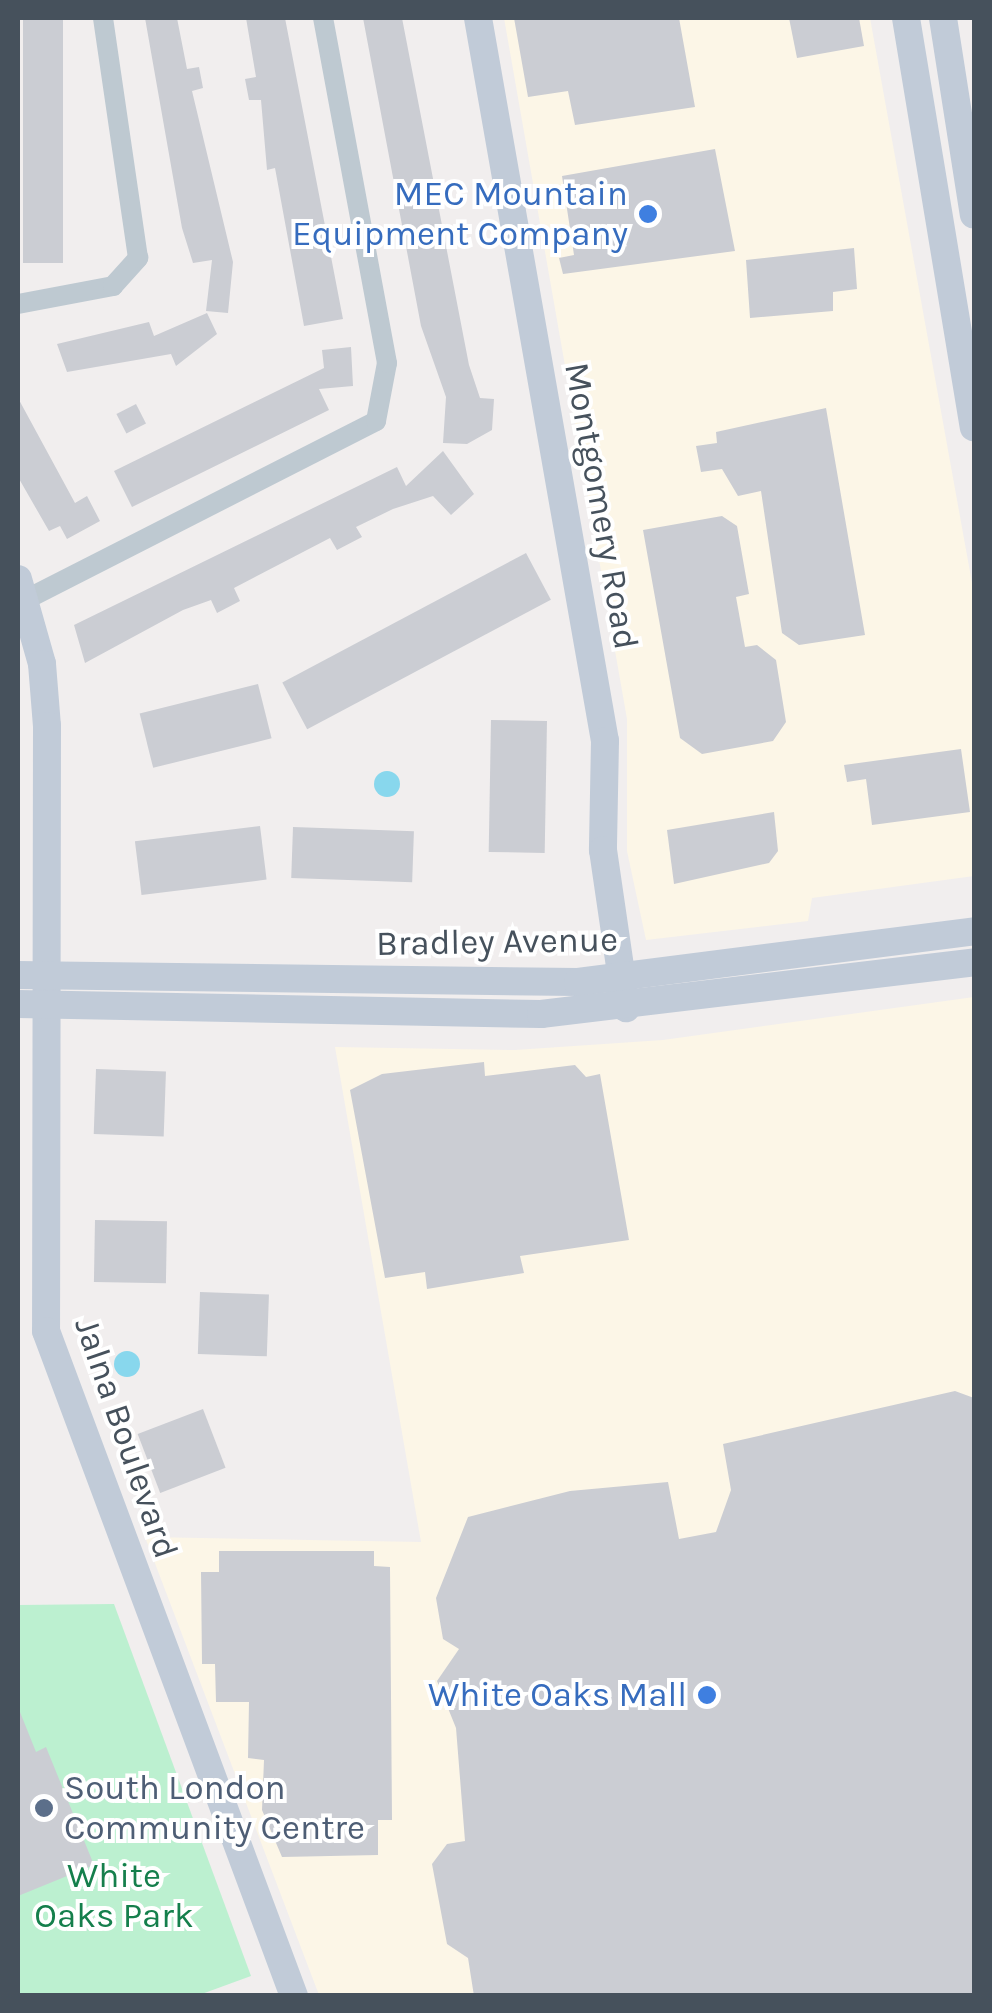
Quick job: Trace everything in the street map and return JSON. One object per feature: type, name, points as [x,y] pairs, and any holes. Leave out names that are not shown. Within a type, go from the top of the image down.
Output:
[{"type":"main road","name":"Montgomery Road","points":[[478,18],[605,741],[603,850],[625,978],[626,1008]]},
{"type":"main road","points":[[906,18],[974,427]]},
{"type":"main road","points":[[943,18],[974,214]]},
{"type":"main road","name":"Jalna Boulevard","points":[[21,590],[46,726],[46,1332],[294,1996]]},
{"type":"main road","name":"Bradley Avenue","points":[[18,975],[496,985],[625,978],[974,931]]},
{"type":"main road","name":"Bradley Avenue","points":[[18,1004],[454,1015],[626,1008],[974,962]]},
{"type":"street","points":[[18,304],[112,286],[138,258],[102,18]]},
{"type":"street","points":[[21,590],[376,422],[386,364],[323,18]]},
{"type":"shaded area","points":[[504,18],[870,18],[974,594],[974,876],[812,898],[808,921],[646,940],[627,851],[627,719]]},
{"type":"shaded area","points":[[974,997],[974,1995],[319,1995],[145,1537],[421,1542],[335,1047],[515,1050],[663,1040]]},
{"type":"green space","name":"White Oaks Park","points":[[114,1604],[251,1976],[199,1995],[18,1995],[18,1605]]},
{"type":"water","points":[[387,771],[396,775],[400,784],[396,793],[387,797],[378,793],[374,784],[378,775]]},
{"type":"water","points":[[127,1351],[137,1354],[137,1374],[127,1377],[117,1374],[114,1364],[117,1354]]},
{"type":"building","points":[[23,18],[63,18],[63,263],[23,263]]},
{"type":"building","points":[[145,18],[177,18],[187,69],[199,67],[203,88],[192,91],[233,262],[228,313],[206,311],[212,260],[193,263],[182,228]]},
{"type":"building","points":[[246,18],[285,18],[343,319],[304,326],[275,168],[267,170],[261,100],[249,100],[245,79],[256,77]]},
{"type":"building","points":[[363,18],[402,18],[469,365],[480,398],[494,399],[492,430],[467,444],[443,443],[446,397],[421,326]]},
{"type":"building","points":[[514,18],[679,18],[695,107],[575,125],[568,91],[528,97]]},
{"type":"building","points":[[789,18],[859,18],[864,46],[797,58]]},
{"type":"building","name":"MEC Mountain Equipment Company","points":[[715,149],[735,251],[563,274],[559,258],[574,255],[562,176]]},
{"type":"building","points":[[854,248],[857,289],[833,292],[833,311],[750,318],[746,260]]},
{"type":"building","points":[[207,313],[217,334],[176,366],[171,354],[67,372],[57,344],[149,322],[154,336]]},
{"type":"building","points":[[351,347],[353,386],[319,389],[329,410],[132,507],[114,471],[324,368],[322,350]]},
{"type":"building","points":[[18,398],[75,503],[87,496],[100,521],[67,539],[60,526],[49,531],[18,477]]},
{"type":"building","points":[[136,404],[146,424],[126,434],[116,414]]},
{"type":"building","points":[[826,408],[865,635],[799,645],[782,633],[761,491],[738,496],[722,469],[701,472],[696,446],[717,443],[716,432]]},
{"type":"building","points":[[443,451],[474,494],[451,515],[433,496],[393,509],[356,527],[362,537],[337,550],[330,538],[234,588],[240,601],[217,613],[211,600],[183,610],[85,663],[74,625],[397,467],[406,486]]},
{"type":"building","points":[[722,516],[737,526],[749,594],[736,597],[745,647],[757,645],[776,660],[786,722],[773,741],[702,754],[680,738],[643,530]]},
{"type":"building","points":[[526,553],[551,600],[307,729],[282,683]]},
{"type":"building","points":[[258,684],[272,738],[153,768],[140,714]]},
{"type":"building","points":[[491,720],[547,721],[545,853],[489,852]]},
{"type":"building","points":[[961,749],[970,812],[872,825],[866,779],[847,782],[844,765]]},
{"type":"building","points":[[774,812],[778,851],[769,863],[674,884],[667,830]]},
{"type":"building","points":[[260,826],[267,880],[142,895],[135,841]]},
{"type":"building","points":[[293,827],[414,831],[412,882],[291,878]]},
{"type":"building","points":[[484,1062],[485,1076],[575,1065],[586,1077],[600,1074],[629,1240],[520,1256],[524,1273],[427,1289],[425,1272],[385,1278],[350,1090],[382,1074]]},
{"type":"building","points":[[96,1069],[166,1071],[164,1136],[94,1134]]},
{"type":"building","points":[[95,1220],[167,1221],[166,1283],[94,1282]]},
{"type":"building","points":[[200,1292],[269,1294],[267,1356],[198,1354]]},
{"type":"building","name":"White Oaks Mall","points":[[955,1391],[974,1398],[974,1996],[474,1996],[468,1958],[447,1944],[432,1864],[447,1844],[465,1841],[456,1728],[437,1681],[459,1649],[443,1639],[436,1598],[468,1517],[570,1491],[668,1482],[679,1539],[716,1532],[731,1490],[723,1444]]},
{"type":"building","points":[[203,1409],[226,1468],[160,1493],[138,1434]]},
{"type":"building","points":[[219,1551],[374,1551],[374,1566],[390,1567],[392,1820],[378,1820],[378,1855],[282,1857],[262,1810],[264,1760],[248,1758],[249,1702],[216,1702],[215,1664],[202,1664],[201,1572],[219,1572]]},
{"type":"building","name":"South London Community Centre","points":[[18,1707],[36,1752],[46,1747],[94,1865],[18,1896]]},
{"type":"place","name":"MEC Mountain Equipment Company","points":[[648,214]]},
{"type":"place","name":"White Oaks Mall","points":[[707,1695]]},
{"type":"place","name":"South London Community Centre","points":[[44,1808]]}]
